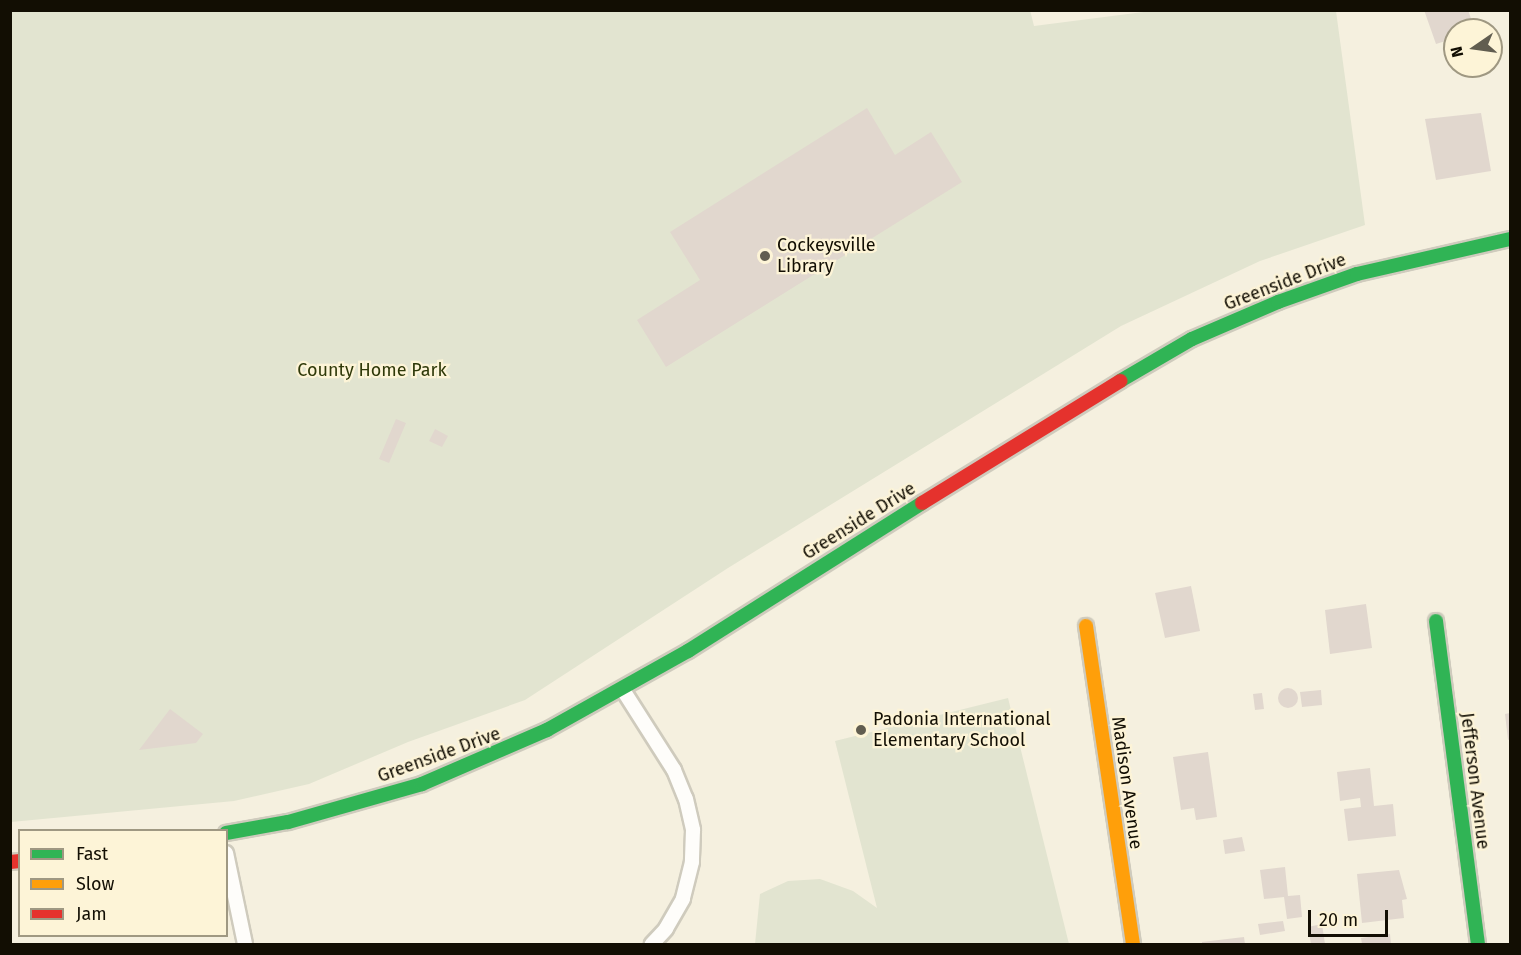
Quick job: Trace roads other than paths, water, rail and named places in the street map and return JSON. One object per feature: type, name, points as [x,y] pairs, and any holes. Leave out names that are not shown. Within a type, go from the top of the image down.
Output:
[{"type":"street","name":"Greenside Drive","points":[[228,833],[288,822],[422,784],[504,752],[622,690],[1050,421],[1183,344],[1278,302],[1357,274],[1510,239]]},
{"type":"street","name":"Jefferson Avenue","points":[[1436,621],[1478,945]]},
{"type":"street","name":"Madison Avenue","points":[[1086,626],[1133,945]]},
{"type":"lane","points":[[622,690],[674,770],[686,799],[693,830],[692,862],[683,899],[666,929],[652,945]]},
{"type":"lane","points":[[228,863],[245,945]]},
{"type":"place","name":"Cockeysville Library","points":[[765,256]]},
{"type":"place","name":"Padonia International Elementary School","points":[[861,730]]},
{"type":"park label","name":"County Home Park","points":[[372,370]]}]
